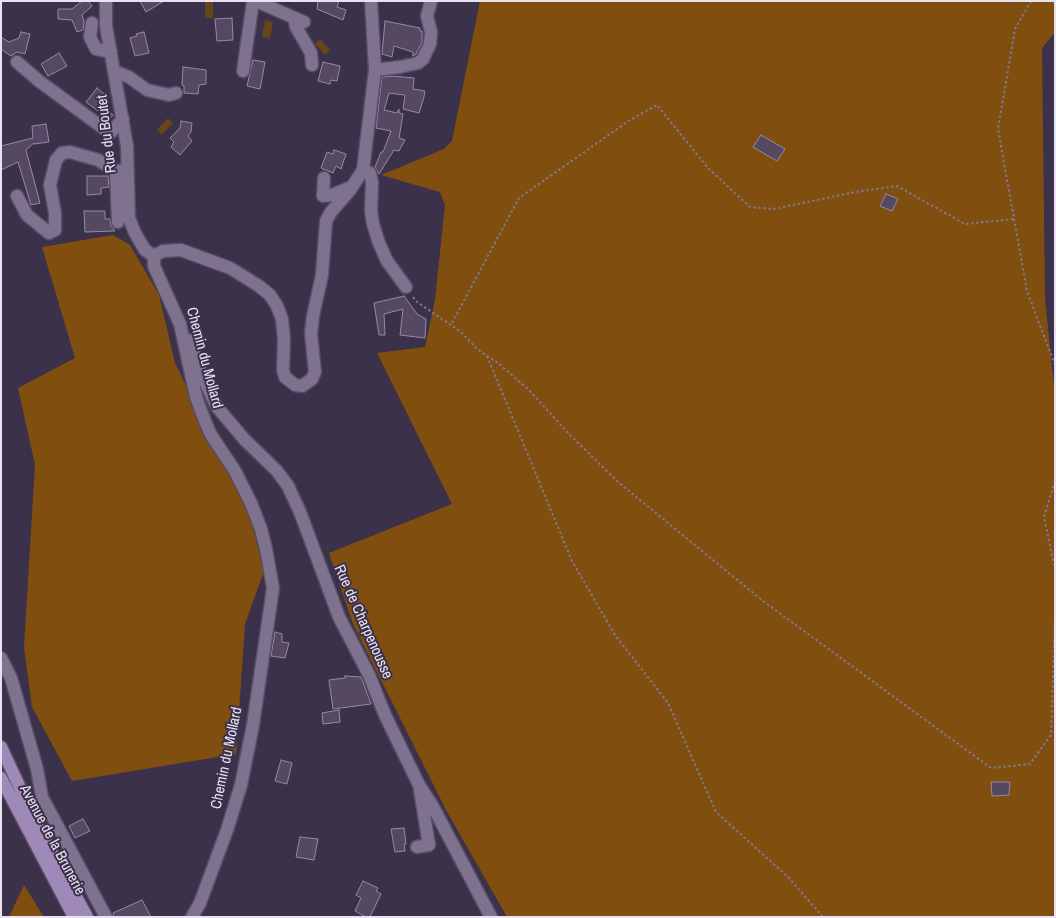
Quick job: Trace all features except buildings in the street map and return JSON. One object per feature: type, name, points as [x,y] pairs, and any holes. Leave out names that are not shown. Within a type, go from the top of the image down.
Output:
[{"type":"main road","points":[[1,747],[41,833],[87,917]]},
{"type":"main road","name":"Avenue de la Brunerie","points":[[1,778],[74,917]]},
{"type":"street","name":"Rue du Boutet","points":[[106,1],[106,26],[110,52],[116,72],[127,146],[122,170],[129,218],[135,234],[145,250],[154,256]]},
{"type":"street","points":[[243,71],[254,1],[299,20],[296,27],[311,53],[312,65]]},
{"type":"street","points":[[375,70],[418,63],[423,59],[430,44],[431,32],[427,16],[431,1]]},
{"type":"street","points":[[154,256],[163,251],[181,250],[230,268],[259,286],[270,295],[277,306],[282,320],[284,340],[283,370],[285,378],[295,385],[302,386],[312,378],[315,372],[311,333],[322,275],[326,221],[363,170],[375,70],[372,2]]},
{"type":"street","points":[[92,23],[90,38],[96,49],[110,52]]},
{"type":"street","points":[[17,62],[39,81],[110,133],[123,120]]},
{"type":"street","points":[[116,72],[129,77],[147,90],[169,95],[176,93]]},
{"type":"street","points":[[16,196],[27,215],[50,233],[55,230],[55,213],[50,184],[56,160],[62,153],[70,152],[98,160],[122,170],[118,222]]},
{"type":"street","points":[[363,170],[370,173],[372,182],[371,210],[379,242],[387,261],[406,288]]},
{"type":"street","points":[[324,178],[323,196],[332,195],[353,186]]},
{"type":"street","name":"Chemin du Mollard","points":[[154,256],[154,266],[180,324],[196,397],[212,435],[235,471],[251,503],[266,549],[273,588],[253,725],[241,785],[200,903],[192,917]]},
{"type":"street","name":"Rue de Charpenousse","points":[[180,324],[217,407],[244,439],[277,471],[288,486],[300,512],[340,617],[369,675],[385,715],[420,785],[491,917]]},
{"type":"street","points":[[1,658],[11,678],[37,769],[42,797],[106,917]]},
{"type":"street","points":[[417,847],[429,845],[420,785]]},
{"type":"path","points":[[1030,1],[1015,29],[998,129],[1028,291],[1055,365]]},
{"type":"path","points":[[452,324],[519,198],[630,120],[657,105],[708,168],[750,207],[774,209],[855,192],[897,186],[965,224],[1014,220]]},
{"type":"path","points":[[406,288],[417,302],[452,324],[477,350],[498,363],[528,389],[570,435],[618,482],[764,601],[991,768],[1030,764],[1051,735],[1055,618]]},
{"type":"path","points":[[486,356],[572,561],[615,635],[668,703],[716,812],[788,877],[823,917]]},
{"type":"path","points":[[1055,481],[1044,517],[1055,569]]},
{"type":"shaded area","points":[[480,1],[1055,1],[1055,32],[1042,48],[1045,298],[1055,397],[1055,917],[507,917],[446,810],[353,624],[329,553],[452,504],[377,353],[425,347],[435,300],[445,205],[440,192],[381,175],[444,149],[452,141]]},
{"type":"shaded area","points":[[205,2],[213,2],[213,18],[205,18]]},
{"type":"shaded area","points":[[265,20],[273,22],[270,38],[262,37]]},
{"type":"shaded area","points":[[320,39],[330,50],[325,55],[315,44]]},
{"type":"shaded area","points":[[168,118],[173,123],[162,135],[157,130]]},
{"type":"shaded area","points":[[113,235],[130,245],[159,295],[175,363],[249,512],[264,571],[245,624],[236,754],[72,781],[32,707],[24,647],[35,465],[18,388],[75,358],[42,247]]},
{"type":"shaded area","points":[[24,885],[44,917],[9,917]]}]
